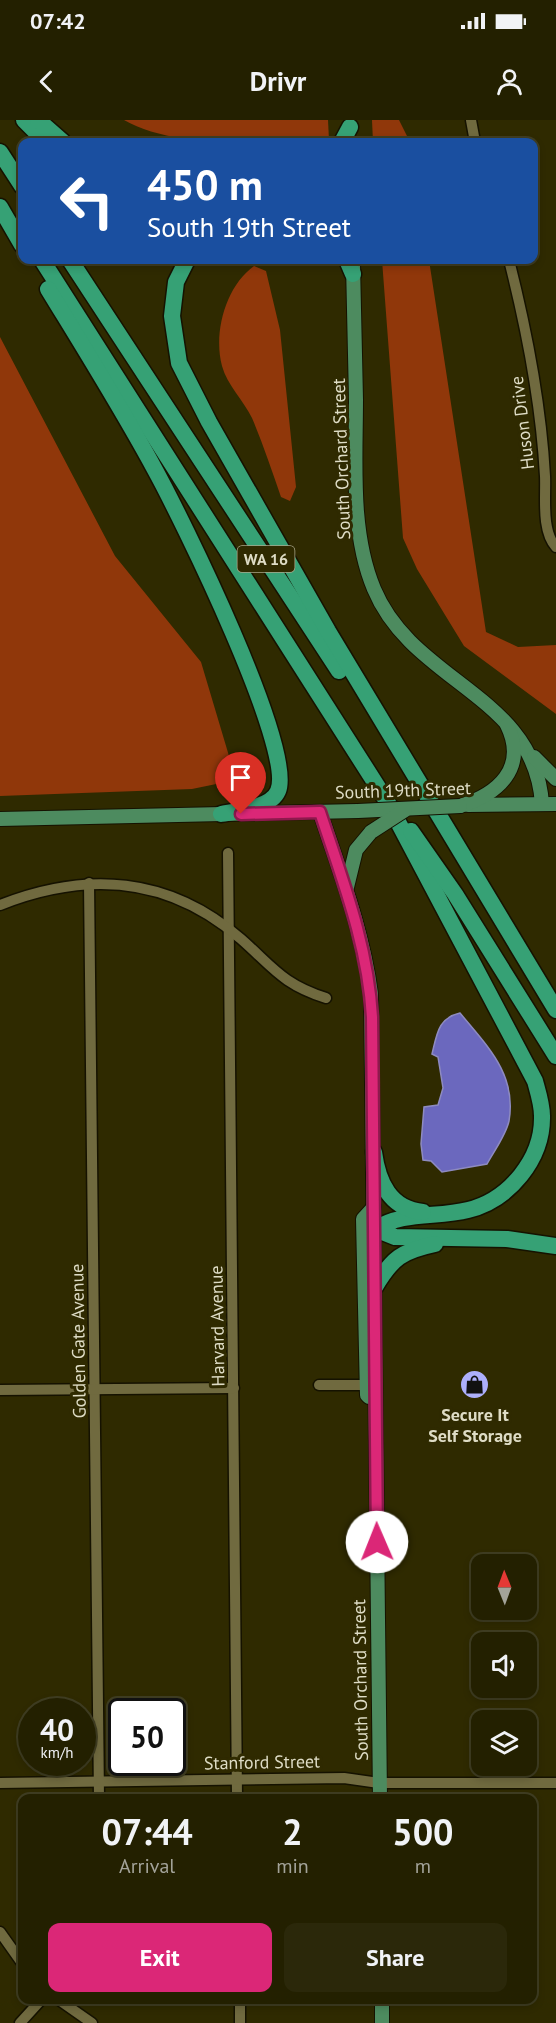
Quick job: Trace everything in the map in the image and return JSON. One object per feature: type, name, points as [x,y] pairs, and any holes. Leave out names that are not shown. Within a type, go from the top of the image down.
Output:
[{"type":"highway","points":[[24,120],[41,138]]},
{"type":"highway","points":[[38,120],[58,138]]},
{"type":"highway","points":[[0,152],[18,180]]},
{"type":"highway","points":[[0,194],[18,222]]},
{"type":"highway","points":[[0,207],[18,238]]},
{"type":"highway","points":[[33,264],[155,470],[252,673],[270,726],[280,784],[272,799],[257,806],[221,814]]},
{"type":"highway","name":"WA 16","points":[[45,264],[366,767],[455,894],[556,1056]]},
{"type":"highway","name":"WA 16","points":[[73,264],[462,857],[556,1010]]},
{"type":"highway","points":[[185,264],[176,282],[172,316],[179,363],[209,422],[327,631],[462,857]]},
{"type":"highway","points":[[366,767],[524,1057],[535,1081],[541,1104],[541,1130],[534,1156],[516,1181],[498,1196],[480,1207],[393,1220],[375,1229]]},
{"type":"highway","points":[[374,1152],[381,1182],[391,1198],[408,1210],[436,1214]]},
{"type":"highway","points":[[375,1229],[395,1237],[517,1239],[556,1246]]},
{"type":"highway","points":[[375,1287],[392,1262],[409,1251],[516,1231],[556,1237]]},
{"type":"main road","name":"South Orchard Street","points":[[351,264],[357,496],[361,540],[370,578],[382,604],[401,634],[432,663],[505,720],[529,752],[549,804]]},
{"type":"main road","points":[[469,804],[495,790],[507,778],[513,751],[511,736],[505,720]]},
{"type":"main road","points":[[529,752],[556,779]]},
{"type":"main road","name":"South 19th Street","points":[[0,819],[358,811],[469,804],[549,804]]},
{"type":"main road","points":[[346,889],[356,850],[371,832],[407,809]]},
{"type":"main road","name":"South Orchard Street","points":[[320,812],[365,955],[371,994],[380,1794]]},
{"type":"main road","points":[[374,1207],[363,1219],[366,1385],[367,1395],[375,1404]]},
{"type":"main road","points":[[382,2004],[382,2023]]},
{"type":"street","points":[[471,120],[474,138]]},
{"type":"street","name":"Huson Drive","points":[[510,264],[542,420],[547,524],[551,542],[556,547]]},
{"type":"street","name":"Harvard Avenue","points":[[228,853],[237,1794]]},
{"type":"street","points":[[0,904],[38,892],[89,883],[127,884],[186,903],[230,932],[280,977],[306,992],[326,998]]},
{"type":"street","name":"Golden Gate Avenue","points":[[89,883],[99,1794]]},
{"type":"street","points":[[319,1385],[366,1385]]},
{"type":"street","points":[[0,1390],[234,1388]]},
{"type":"street","name":"Stanford Street","points":[[0,1783],[344,1778],[379,1783],[556,1783]]},
{"type":"street","points":[[0,1932],[18,1957]]},
{"type":"street","points":[[20,2023],[37,2004]]},
{"type":"street","points":[[65,2004],[92,2023]]},
{"type":"street","points":[[240,2004],[240,2023]]},
{"type":"shaded area","points":[[124,120],[328,120],[329,138],[182,138],[145,129]]},
{"type":"shaded area","points":[[372,120],[399,120],[408,138],[373,138]]},
{"type":"shaded area","points":[[382,264],[430,264],[486,632],[518,647],[556,645],[556,714],[464,646],[417,569],[403,538]]},
{"type":"shaded area","points":[[254,266],[266,271],[280,330],[296,487],[290,501],[281,497],[252,418],[224,373],[220,353],[221,325],[229,297],[244,275]]},
{"type":"shaded area","points":[[0,337],[115,556],[201,662],[232,766],[226,782],[192,789],[0,796]]},
{"type":"shaded area","points":[[460,1013],[489,1049],[504,1075],[509,1089],[509,1121],[503,1137],[487,1164],[442,1172],[431,1161],[423,1160],[421,1144],[424,1107],[438,1105],[443,1088],[438,1057],[432,1054],[437,1034],[447,1019]]},
{"type":"place","name":"Secure It Self Storage","points":[[475,1385]]},
{"type":"route","points":[[241,814],[320,812],[346,889],[369,975],[372,1017],[377,1542]]}]
